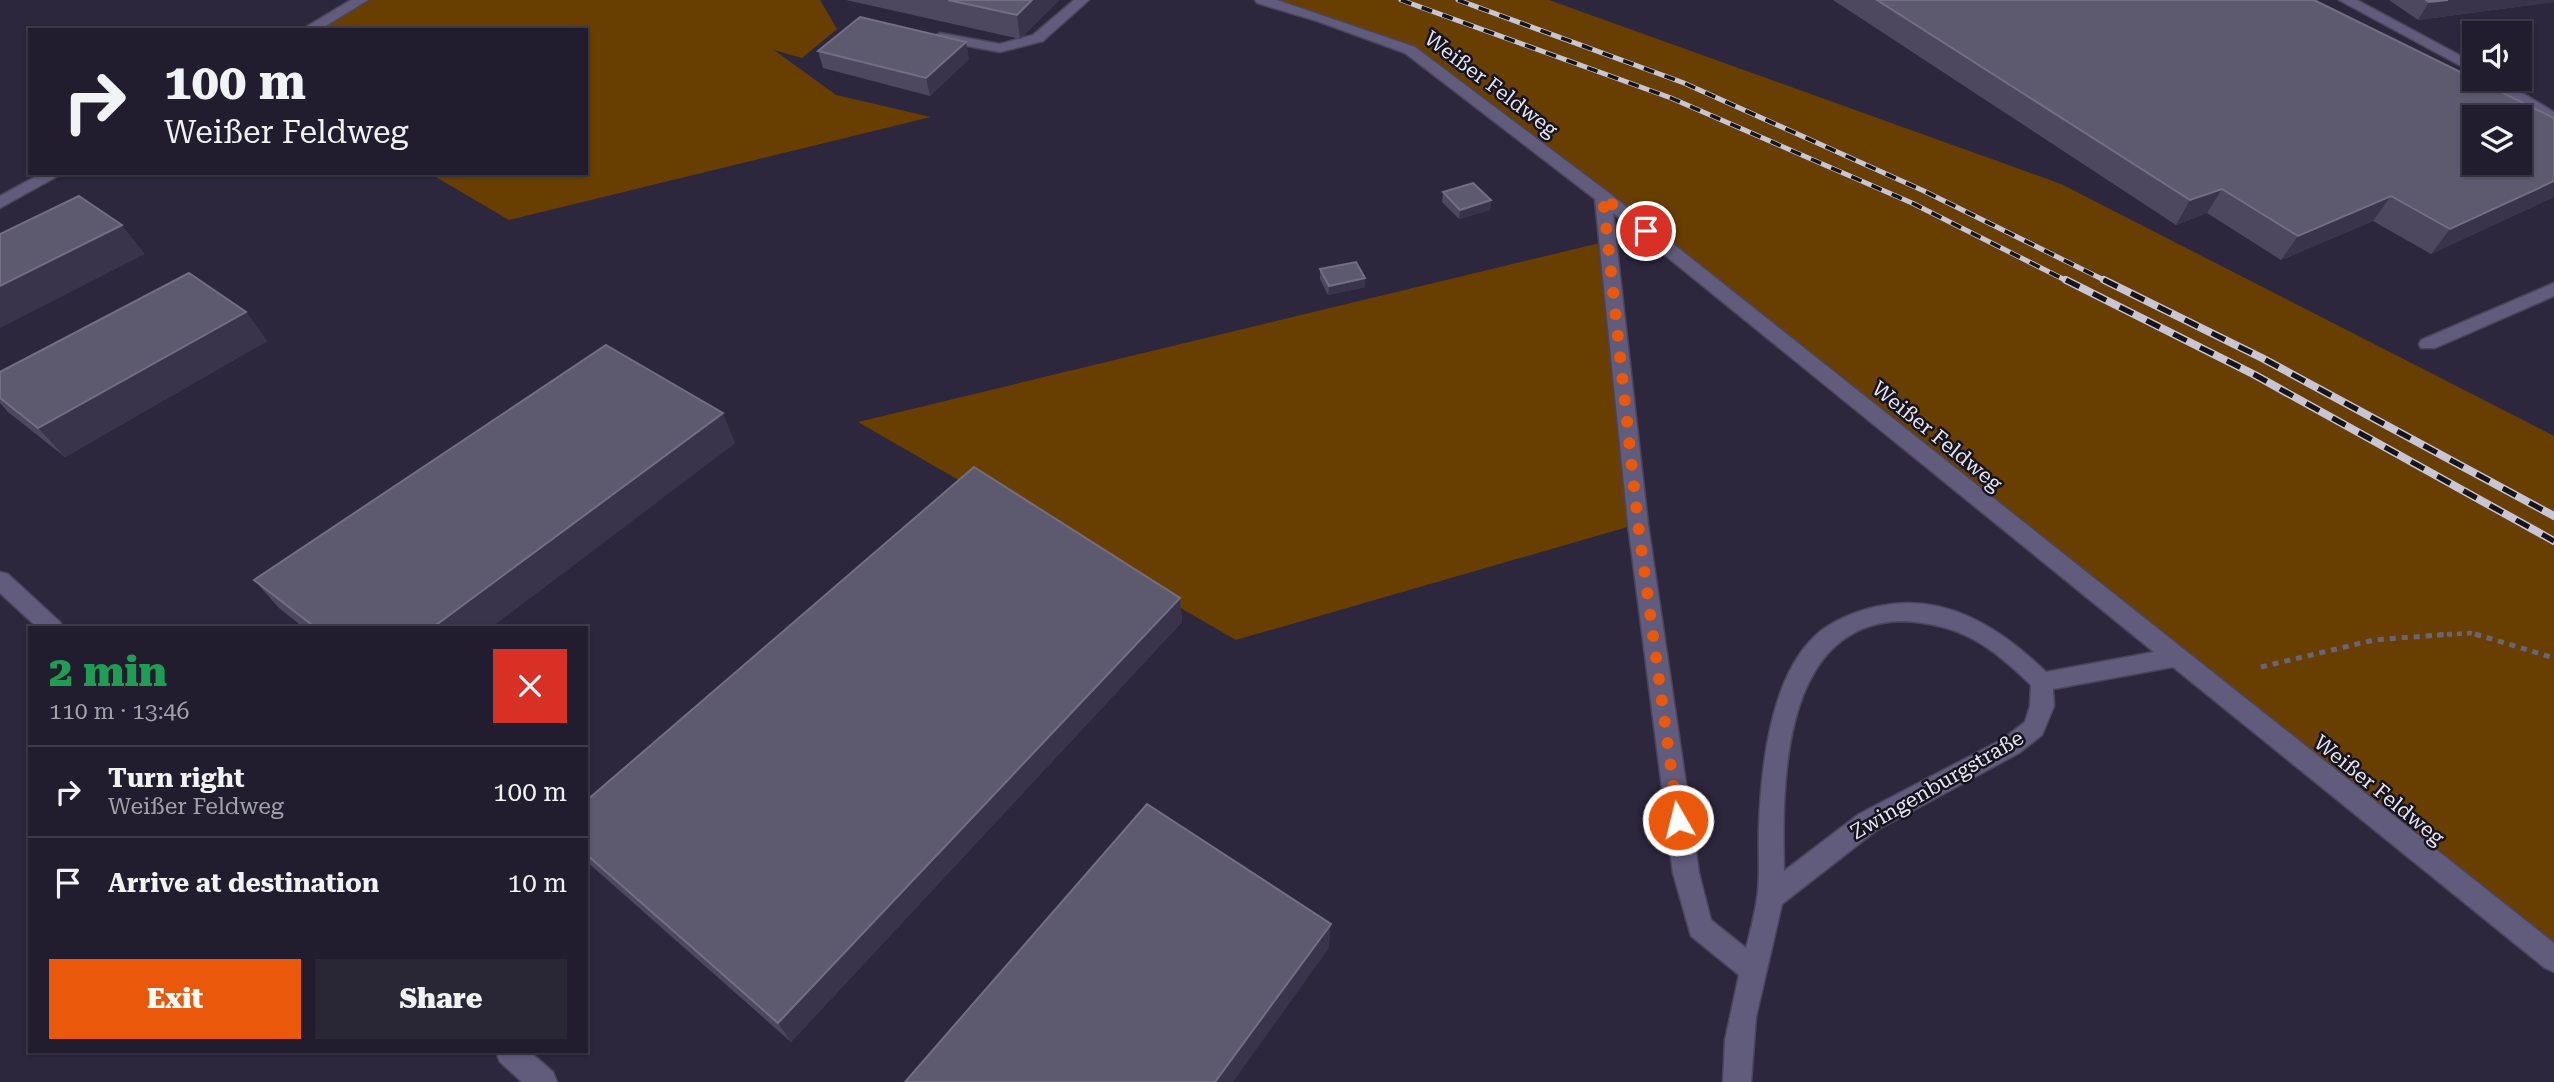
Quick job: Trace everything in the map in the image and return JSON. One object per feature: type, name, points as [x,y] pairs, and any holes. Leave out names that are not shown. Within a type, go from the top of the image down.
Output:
[{"type":"street","points":[[312,28],[361,0]]},
{"type":"street","points":[[933,36],[1000,48],[1038,38],[1082,0]]},
{"type":"street","name":"Weißer Feldweg","points":[[1262,0],[1322,18],[1410,50],[1603,197],[2554,959]]},
{"type":"street","points":[[2346,0],[2462,62]]},
{"type":"street","points":[[2508,91],[2554,119]]},
{"type":"street","points":[[0,203],[51,175]]},
{"type":"street","points":[[1603,197],[1638,524],[1686,873],[1700,926],[1754,970]]},
{"type":"street","points":[[2428,344],[2554,289]]},
{"type":"street","points":[[0,580],[50,626]]},
{"type":"street","points":[[1737,1082],[1740,1034],[1770,898],[1771,823],[1777,754],[1787,711],[1803,670],[1824,642],[1853,624],[1886,612],[1922,612],[1958,620],[1990,636],[2042,682],[2175,657]]},
{"type":"street","name":"Zwingenburgstraße","points":[[1770,898],[1868,822],[1966,772],[2034,729],[2042,706],[2042,682]]},
{"type":"street","points":[[511,1053],[543,1082]]},
{"type":"path","points":[[2204,680],[2374,640],[2470,633],[2554,658]]},
{"type":"shaded area","points":[[361,0],[820,0],[837,29],[802,58],[774,50],[836,95],[931,117],[509,220],[432,175],[588,175],[588,28],[312,28]]},
{"type":"shaded area","points":[[1260,0],[1549,0],[2061,184],[2554,436],[2554,971],[1603,197],[1410,50],[1316,22]]},
{"type":"shaded area","points":[[1608,241],[1638,524],[1236,640],[858,422]]},
{"type":"building","points":[[948,0],[1032,0],[1017,15]]},
{"type":"building","points":[[1877,0],[2314,0],[2462,73],[2462,91],[2499,91],[2528,105],[2462,105],[2462,175],[2532,175],[2532,107],[2554,118],[2554,181],[2450,229],[2391,196],[2298,236],[2222,189],[2190,200]]},
{"type":"building","points":[[860,17],[966,42],[926,78],[818,51]]},
{"type":"building","points":[[1473,183],[1491,200],[1460,210],[1443,192]]},
{"type":"building","points":[[79,196],[122,225],[0,286],[0,234]]},
{"type":"building","points":[[1356,262],[1365,278],[1329,286],[1320,269]]},
{"type":"building","points":[[189,273],[246,312],[38,428],[0,398],[0,372]]},
{"type":"building","points":[[606,345],[723,413],[435,626],[313,626],[254,580]]},
{"type":"building","points":[[974,467],[1180,598],[778,1023],[588,856],[588,799]]},
{"type":"building","points":[[1147,804],[1331,924],[1215,1082],[905,1082]]},
{"type":"railway","points":[[1401,0],[1671,98],[1912,203],[2069,282]]},
{"type":"railway","points":[[1458,0],[1684,83],[1924,191],[2108,282]]},
{"type":"railway","points":[[2066,280],[2255,375],[2554,541]]},
{"type":"railway","points":[[2104,280],[2262,358],[2554,516]]},
{"type":"route","points":[[1646,231],[1603,197],[1638,524],[1678,820]]}]
